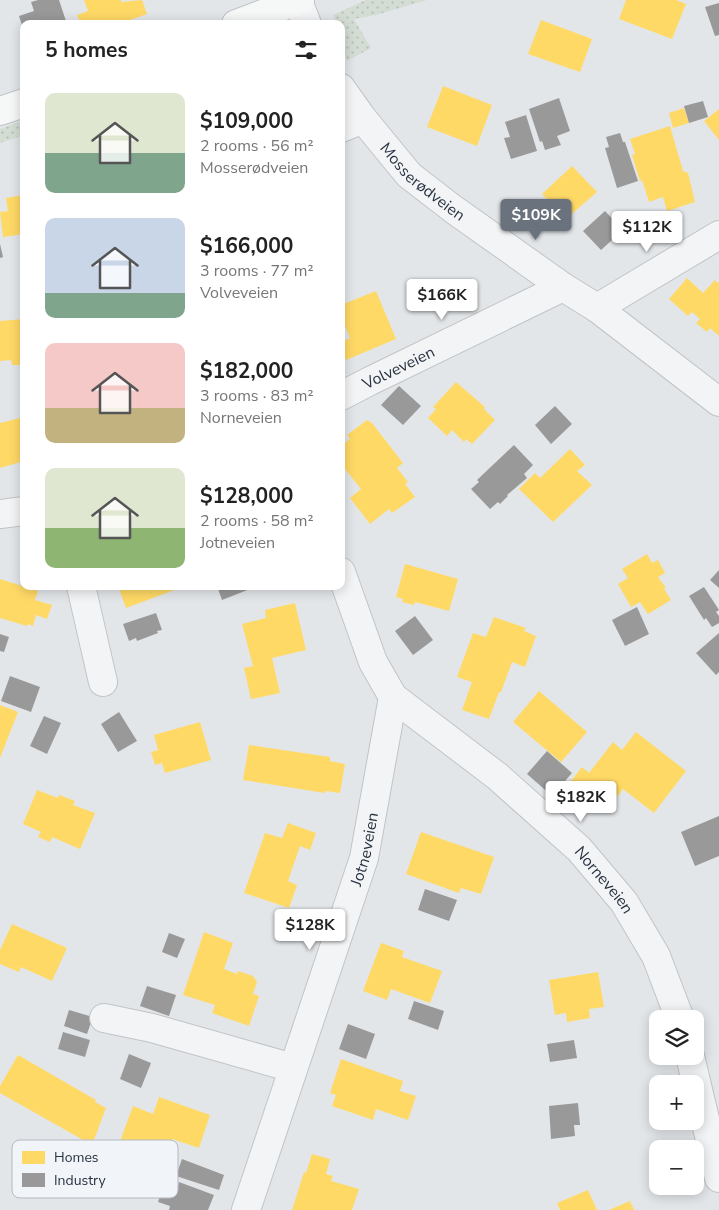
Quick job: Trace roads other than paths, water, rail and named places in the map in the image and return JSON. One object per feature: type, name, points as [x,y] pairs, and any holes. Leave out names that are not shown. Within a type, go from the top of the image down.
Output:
[{"type":"main road","points":[[246,20],[299,0]]},
{"type":"main road","points":[[0,111],[20,104]]},
{"type":"street","points":[[299,0],[306,20]]},
{"type":"street","name":"Mosserødveien","points":[[345,101],[352,124],[410,175],[453,209],[563,287],[598,308],[719,402]]},
{"type":"street","points":[[598,308],[719,235]]},
{"type":"street","name":"Volveveien","points":[[345,394],[529,302],[563,287]]},
{"type":"street","points":[[0,514],[20,512]]},
{"type":"street","points":[[345,583],[374,662],[393,697]]},
{"type":"street","points":[[82,590],[103,682]]},
{"type":"street","name":"Norneveien","points":[[393,697],[497,776],[579,849],[624,902],[656,956],[677,1010]]},
{"type":"street","name":"Jotneveien","points":[[246,1210],[364,858],[393,697]]},
{"type":"street","points":[[104,1018],[152,1028],[293,1068]]},
{"type":"street","points":[[692,1065],[719,1178]]}]
